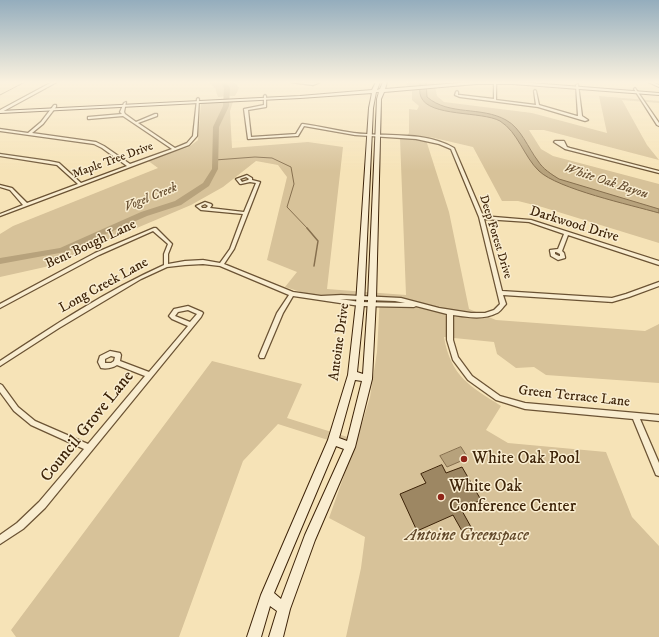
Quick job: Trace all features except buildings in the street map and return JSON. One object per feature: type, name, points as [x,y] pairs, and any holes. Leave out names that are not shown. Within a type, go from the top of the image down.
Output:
[{"type":"main road","name":"Antoine Drive","points":[[254,637],[267,595],[333,440],[352,375],[360,301],[371,112]]},
{"type":"main road","name":"Antoine Drive","points":[[276,637],[284,609],[310,539],[350,447],[367,379],[372,302],[379,112]]},
{"type":"main road","points":[[371,116],[379,115]]},
{"type":"main road","points":[[367,169],[377,169]]},
{"type":"main road","points":[[365,211],[375,212]]},
{"type":"main road","points":[[363,251],[374,252]]},
{"type":"main road","points":[[352,375],[367,379]]},
{"type":"main road","points":[[333,440],[350,447]]},
{"type":"main road","points":[[267,595],[284,609]]},
{"type":"street","points":[[30,133],[42,123],[51,112]]},
{"type":"street","points":[[122,112],[124,115],[135,123],[174,149]]},
{"type":"street","name":"Maple Tree Drive","points":[[0,215],[188,144],[194,139],[197,112]]},
{"type":"street","name":"Deep Forest Drive","points":[[246,112],[249,138],[297,135],[303,125],[370,135],[425,138],[452,148],[482,217],[501,293],[501,306],[496,312],[486,315]]},
{"type":"street","points":[[561,112],[579,116],[579,112]]},
{"type":"street","points":[[650,112],[659,125]]},
{"type":"street","points":[[89,118],[124,115]]},
{"type":"street","points":[[135,123],[156,115]]},
{"type":"street","points":[[0,130],[94,143],[103,147],[129,165]]},
{"type":"street","points":[[566,148],[659,172]]},
{"type":"street","points":[[0,155],[58,164],[80,184]]},
{"type":"street","points":[[221,265],[232,249],[258,182],[250,181]]},
{"type":"street","points":[[0,186],[11,189],[26,204]]},
{"type":"street","points":[[208,208],[221,212],[246,214]]},
{"type":"street","name":"Darkwood Drive","points":[[482,217],[523,220],[659,263]]},
{"type":"street","name":"Bent Bough Lane","points":[[0,306],[97,254],[154,229],[170,244],[166,254],[166,266]]},
{"type":"street","points":[[559,251],[567,233]]},
{"type":"street","name":"Long Creek Lane","points":[[0,364],[91,305],[139,278],[166,266],[203,262],[221,265],[292,294],[338,302],[360,301],[416,305],[450,312],[486,315]]},
{"type":"street","points":[[501,293],[612,300],[659,284]]},
{"type":"street","points":[[262,356],[280,313],[292,294]]},
{"type":"street","name":"Green Terrace Lane","points":[[450,312],[450,340],[455,358],[470,378],[498,398],[525,406],[659,418]]},
{"type":"street","name":"Council Grove Lane","points":[[0,540],[20,526],[42,504],[191,325]]},
{"type":"street","points":[[117,362],[149,375]]},
{"type":"street","points":[[0,386],[16,410],[33,422],[89,448]]},
{"type":"street","points":[[635,416],[659,472]]},
{"type":"green space","name":"Antoine Greenspace","points":[[200,112],[230,112],[232,148],[308,142],[343,147],[327,289],[406,295],[400,138],[406,137],[409,133],[409,112],[522,112],[532,113],[607,133],[602,112],[629,112],[647,145],[659,160],[544,130],[529,130],[541,149],[553,156],[659,184],[659,243],[542,207],[518,201],[502,201],[473,147],[430,137],[426,140],[449,212],[469,309],[496,320],[645,331],[659,324],[659,383],[546,375],[534,367],[516,368],[497,354],[494,342],[444,337],[447,351],[457,371],[471,386],[501,406],[486,430],[508,443],[606,452],[632,517],[659,546],[659,637],[346,637],[361,568],[365,537],[329,518],[352,453],[328,440],[278,424],[243,461],[179,637],[16,637],[11,630],[212,361],[302,384],[287,418],[357,440],[370,397],[377,352],[380,296],[340,294],[314,296],[285,287],[297,272],[267,260],[287,177],[278,165],[256,161],[223,187],[191,205],[45,267],[0,277],[0,234],[13,226],[158,168],[147,160],[189,147],[198,140]]},
{"type":"shaded area","points":[[449,112],[486,113],[506,120],[520,133],[540,164],[559,179],[659,209],[659,213],[596,196],[548,178],[539,171],[529,159],[512,131],[500,121],[492,118]]},
{"type":"shaded area","points":[[461,447],[468,458],[447,467],[440,456]]},
{"type":"waterway","name":"Vogel Creek","points":[[0,261],[62,250],[144,214],[178,203],[206,184],[215,169],[216,127],[223,112]]},
{"type":"waterway","points":[[215,160],[255,157],[272,158],[291,167],[294,184],[287,207],[308,229]]},
{"type":"waterway","points":[[307,228],[318,241],[314,266]]},
{"type":"place","name":"White Oak Pool","points":[[464,459]]},
{"type":"place","name":"White Oak Conference Center","points":[[441,497]]},
{"type":"water label","name":"White Oak Bayou","points":[[606,182]]}]
